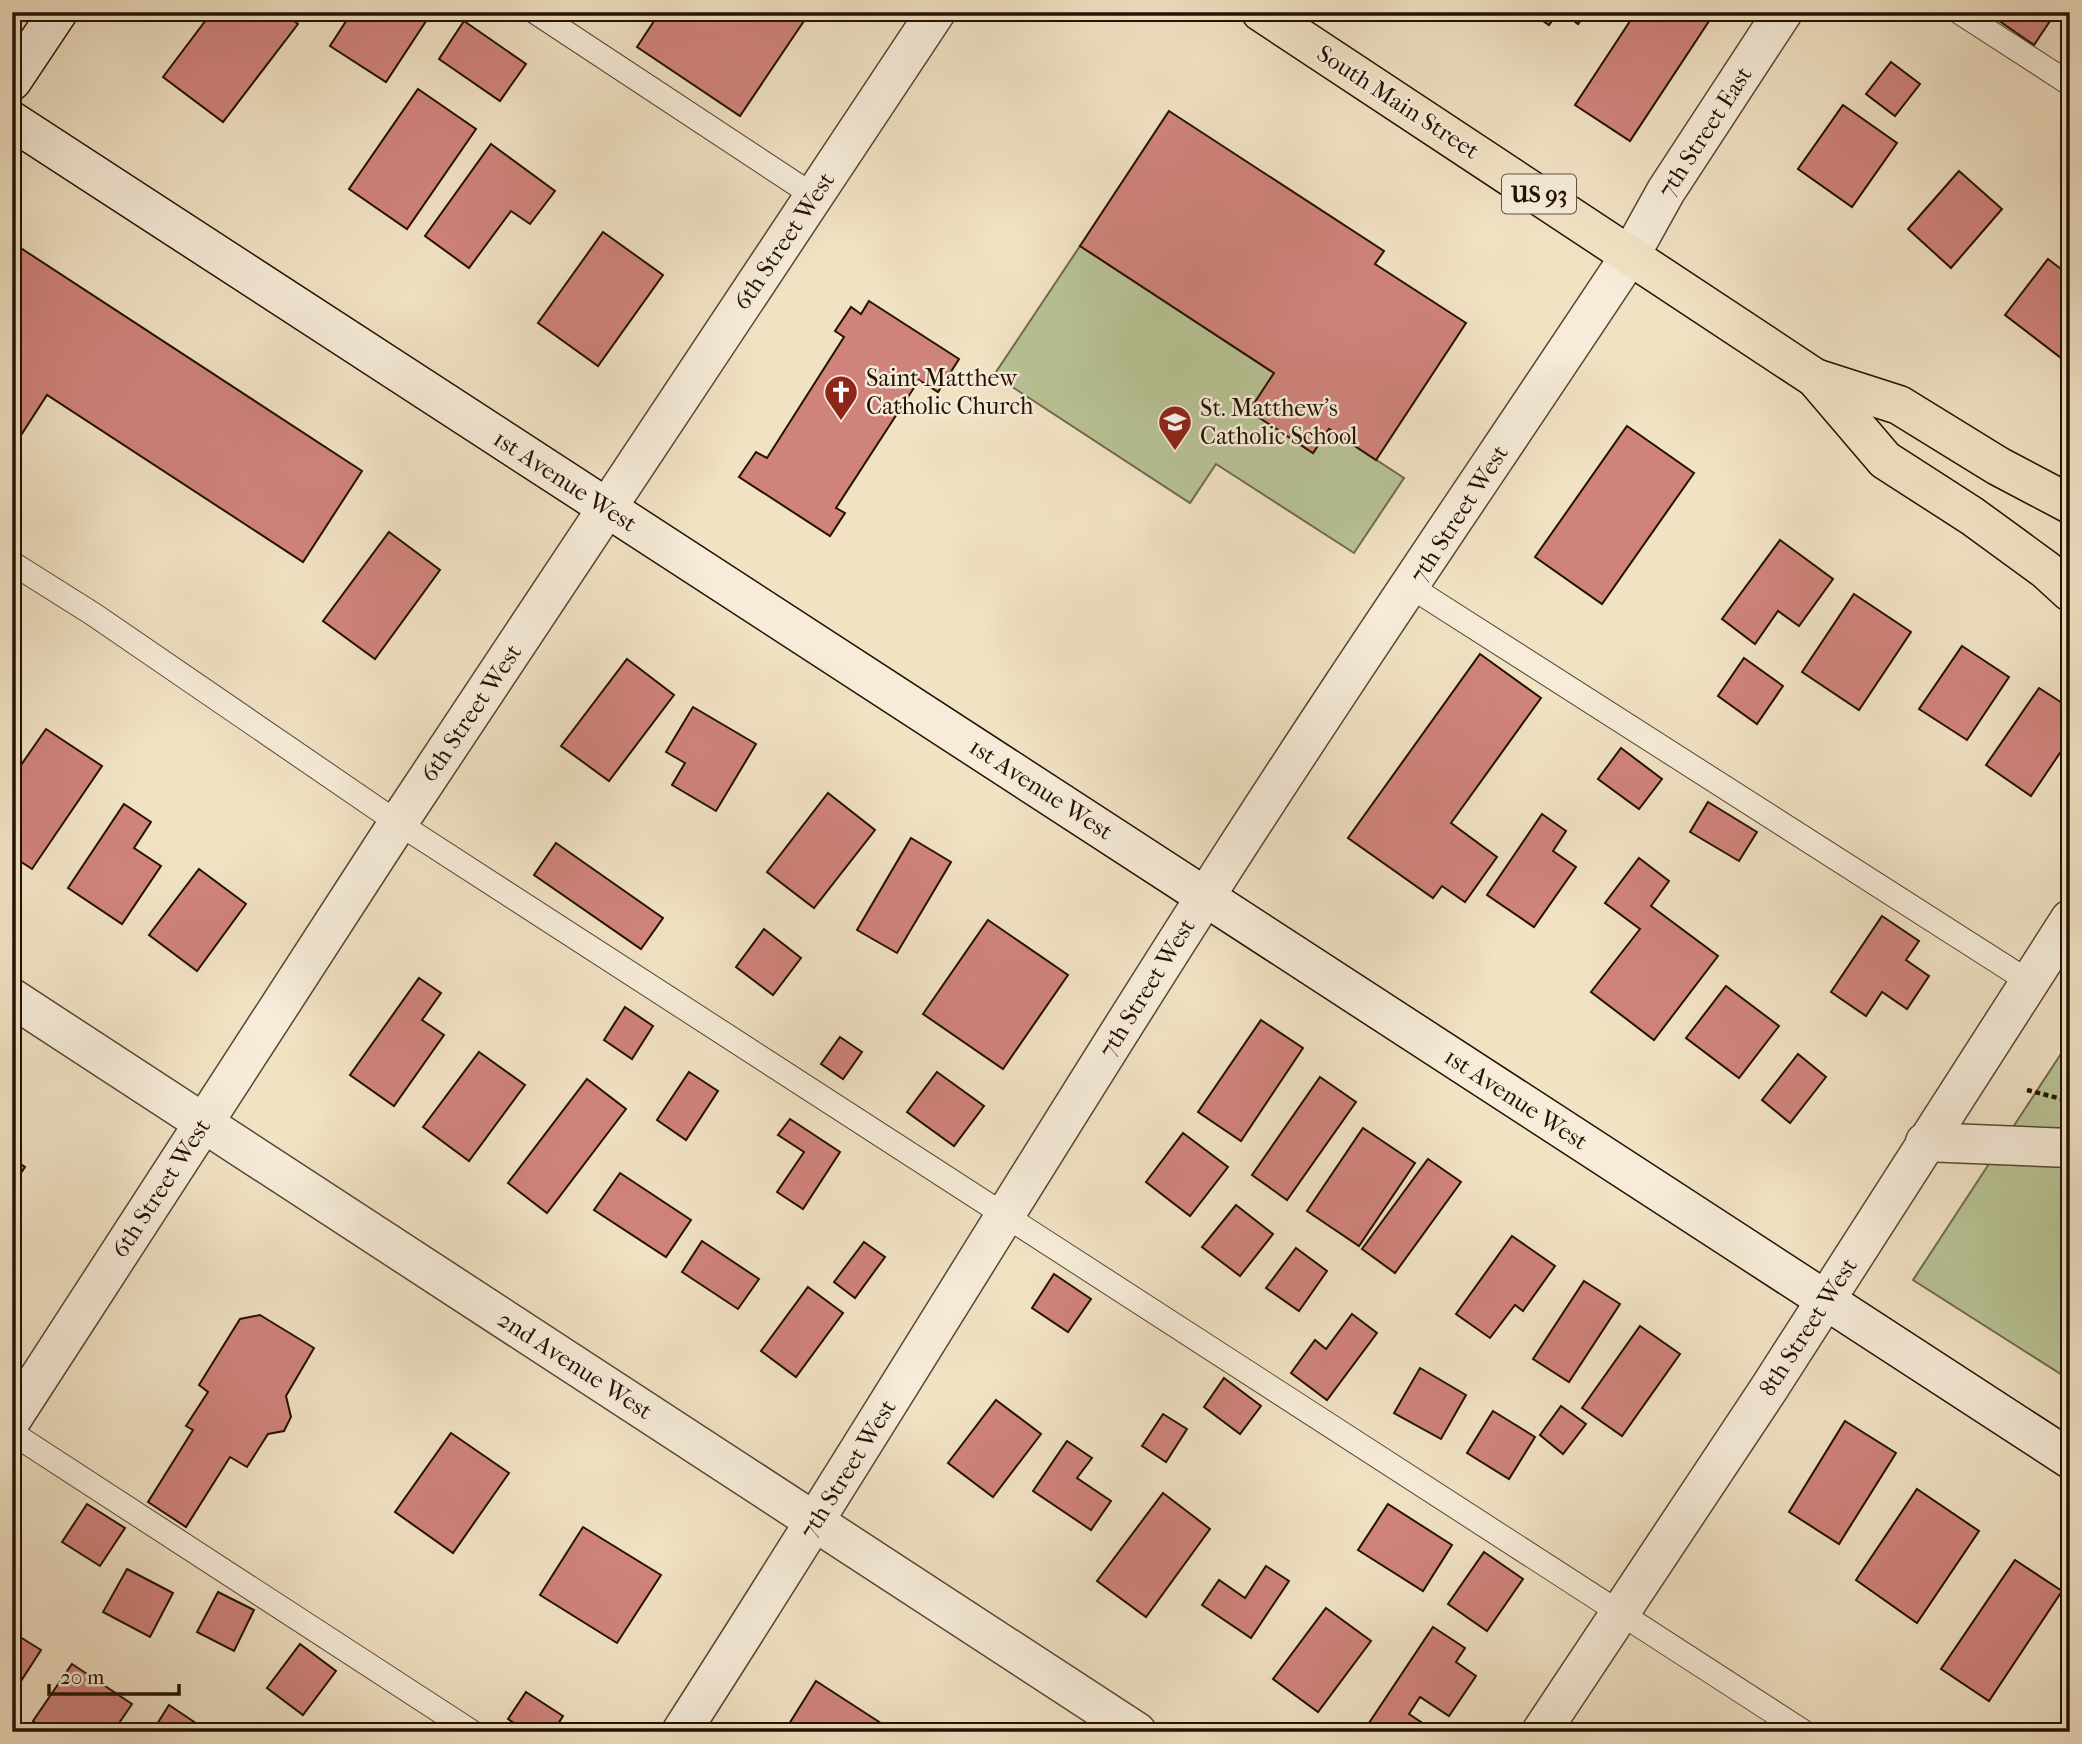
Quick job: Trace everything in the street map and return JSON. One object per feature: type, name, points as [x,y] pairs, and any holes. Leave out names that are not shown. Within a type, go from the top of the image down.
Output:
[{"type":"main road","name":"South Main Street","points":[[1261,12],[1815,378],[1885,460],[1972,516],[2046,570],[2070,592]]},
{"type":"main road","name":"South Main Street","points":[[1815,378],[1899,405],[1998,466],[2070,505]]},
{"type":"street","points":[[12,81],[58,12]]},
{"type":"street","name":"6th Street West","points":[[12,1419],[398,823],[936,12]]},
{"type":"street","name":"7th Street East","points":[[1631,254],[1666,191],[1783,12]]},
{"type":"street","name":"1st Avenue West","points":[[12,121],[2070,1459]]},
{"type":"street","name":"7th Street West","points":[[681,1732],[816,1522],[1005,1213],[1205,897],[1631,254]]},
{"type":"street","name":"8th Street West","points":[[1541,1732],[1825,1300],[2070,919]]},
{"type":"street","name":"2nd Avenue West","points":[[12,999],[1138,1732]]},
{"type":"street","points":[[1925,1142],[2070,1148]]},
{"type":"lane","points":[[535,12],[814,196]]},
{"type":"lane","points":[[1959,12],[2070,84]]},
{"type":"lane","points":[[12,564],[93,614],[398,823],[1804,1732]]},
{"type":"lane","points":[[1411,587],[2031,983]]},
{"type":"lane","points":[[12,1433],[472,1732]]},
{"type":"path","points":[[2027,1090],[2070,1101]]},
{"type":"green space","points":[[1080,246],[1274,373],[1250,411],[1313,453],[1329,429],[1404,478],[1354,553],[1216,464],[1190,503],[994,375]]},
{"type":"green space","points":[[2070,1040],[2070,1380],[1913,1280]]},
{"type":"building","points":[[212,12],[283,12],[298,24],[223,122],[163,77]]},
{"type":"building","points":[[352,12],[432,12],[386,82],[330,46]]},
{"type":"building","points":[[660,12],[810,12],[740,116],[637,47]]},
{"type":"building","points":[[1530,12],[1558,12],[1549,25]]},
{"type":"building","points":[[1562,12],[1587,12],[1578,24]]},
{"type":"building","points":[[1636,12],[1715,12],[1630,141],[1575,105]]},
{"type":"building","points":[[1995,12],[2056,12],[2034,45],[1992,16]]},
{"type":"building","points":[[464,21],[526,64],[500,101],[439,59]]},
{"type":"building","points":[[1891,62],[1920,84],[1895,116],[1866,94]]},
{"type":"building","points":[[418,89],[476,129],[407,229],[349,189]]},
{"type":"building","points":[[1843,105],[1897,143],[1852,207],[1798,169]]},
{"type":"building","points":[[1169,111],[1384,251],[1375,264],[1466,323],[1376,460],[1329,429],[1313,453],[1249,411],[1274,373],[1080,246]]},
{"type":"building","points":[[491,144],[555,191],[530,224],[511,211],[469,268],[425,236]]},
{"type":"building","points":[[1959,171],[2002,209],[1951,268],[1908,229]]},
{"type":"building","points":[[603,232],[663,275],[598,366],[538,323]]},
{"type":"building","points":[[13,243],[362,471],[303,562],[47,395],[12,449]]},
{"type":"building","points":[[2048,259],[2070,276],[2070,355],[2065,361],[2005,315]]},
{"type":"building","name":"Saint Matthew Catholic Church","points":[[869,301],[959,359],[938,392],[919,380],[836,508],[845,513],[830,536],[739,477],[756,452],[767,458],[844,337],[835,331],[851,307],[861,314]]},
{"type":"building","points":[[1627,426],[1694,473],[1602,604],[1535,557]]},
{"type":"building","points":[[389,532],[440,570],[375,659],[323,621]]},
{"type":"building","points":[[1780,540],[1833,579],[1799,626],[1778,611],[1755,644],[1722,619]]},
{"type":"building","points":[[1854,594],[1911,632],[1859,710],[1802,672]]},
{"type":"building","points":[[1962,646],[2009,677],[1967,740],[1919,709]]},
{"type":"building","points":[[1480,654],[1541,698],[1451,823],[1497,857],[1465,902],[1442,886],[1433,898],[1348,838]]},
{"type":"building","points":[[1744,658],[1783,686],[1757,724],[1718,696]]},
{"type":"building","points":[[627,659],[674,695],[609,781],[561,746]]},
{"type":"building","points":[[2039,688],[2070,708],[2070,738],[2031,796],[1986,765]]},
{"type":"building","points":[[693,707],[756,744],[716,811],[672,785],[685,763],[666,752]]},
{"type":"building","points":[[46,729],[102,766],[32,869],[12,856],[12,778]]},
{"type":"building","points":[[1621,748],[1662,779],[1639,809],[1598,779]]},
{"type":"building","points":[[828,793],[875,830],[814,908],[767,872]]},
{"type":"building","points":[[1708,802],[1757,832],[1739,861],[1690,832]]},
{"type":"building","points":[[124,804],[151,822],[134,848],[161,866],[122,924],[68,888]]},
{"type":"building","points":[[1542,814],[1566,831],[1553,851],[1576,867],[1534,927],[1487,895]]},
{"type":"building","points":[[911,838],[951,862],[897,953],[857,930]]},
{"type":"building","points":[[556,843],[663,918],[641,949],[534,875]]},
{"type":"building","points":[[1639,858],[1669,881],[1651,906],[1718,956],[1654,1040],[1591,992],[1640,929],[1605,903]]},
{"type":"building","points":[[199,869],[246,904],[197,971],[149,935]]},
{"type":"building","points":[[1882,916],[1919,941],[1906,960],[1929,976],[1907,1009],[1882,992],[1866,1016],[1831,992]]},
{"type":"building","points":[[988,920],[1068,975],[1003,1069],[923,1014]]},
{"type":"building","points":[[764,929],[801,958],[773,995],[736,967]]},
{"type":"building","points":[[419,978],[441,993],[422,1020],[444,1035],[394,1106],[350,1075]]},
{"type":"building","points":[[1726,986],[1779,1026],[1739,1078],[1686,1038]]},
{"type":"building","points":[[625,1007],[653,1026],[632,1059],[604,1040]]},
{"type":"building","points":[[1261,1020],[1303,1048],[1241,1141],[1198,1112]]},
{"type":"building","points":[[840,1037],[862,1052],[843,1079],[821,1064]]},
{"type":"building","points":[[479,1052],[525,1085],[469,1161],[423,1127]]},
{"type":"building","points":[[1798,1054],[1826,1077],[1790,1123],[1762,1100]]},
{"type":"building","points":[[689,1072],[718,1091],[686,1140],[657,1120]]},
{"type":"building","points":[[937,1072],[984,1106],[954,1146],[907,1112]]},
{"type":"building","points":[[1320,1077],[1356,1102],[1287,1200],[1252,1175]]},
{"type":"building","points":[[587,1079],[626,1109],[547,1213],[508,1183]]},
{"type":"building","points":[[790,1119],[840,1152],[803,1209],[777,1192],[804,1152],[778,1135]]},
{"type":"building","points":[[1363,1128],[1415,1163],[1359,1246],[1307,1211]]},
{"type":"building","points":[[1183,1133],[1228,1167],[1190,1216],[1146,1182]]},
{"type":"building","points":[[12,1158],[25,1167],[12,1186]]},
{"type":"building","points":[[1428,1159],[1461,1182],[1395,1273],[1362,1249]]},
{"type":"building","points":[[620,1173],[691,1220],[666,1257],[594,1210]]},
{"type":"building","points":[[1236,1205],[1273,1234],[1240,1276],[1202,1247]]},
{"type":"building","points":[[1512,1236],[1555,1266],[1523,1311],[1515,1305],[1490,1338],[1456,1314]]},
{"type":"building","points":[[702,1241],[759,1279],[738,1309],[682,1272]]},
{"type":"building","points":[[864,1242],[885,1257],[855,1298],[834,1282]]},
{"type":"building","points":[[1296,1248],[1327,1271],[1299,1311],[1266,1288]]},
{"type":"building","points":[[1054,1274],[1091,1299],[1068,1332],[1032,1308]]},
{"type":"building","points":[[1584,1281],[1620,1304],[1569,1382],[1533,1359]]},
{"type":"building","points":[[808,1287],[843,1313],[796,1377],[761,1351]]},
{"type":"building","points":[[1352,1314],[1377,1333],[1327,1400],[1291,1373],[1315,1340],[1326,1349]]},
{"type":"building","points":[[260,1315],[314,1348],[286,1396],[291,1417],[284,1431],[268,1434],[247,1467],[230,1457],[186,1527],[148,1502],[193,1430],[186,1426],[208,1392],[199,1385],[240,1319]]},
{"type":"building","points":[[1640,1326],[1680,1354],[1622,1436],[1582,1408]]},
{"type":"building","points":[[1420,1368],[1466,1395],[1441,1439],[1394,1413]]},
{"type":"building","points":[[1224,1378],[1261,1406],[1240,1434],[1204,1407]]},
{"type":"building","points":[[996,1400],[1041,1434],[993,1497],[948,1463]]},
{"type":"building","points":[[1561,1406],[1586,1424],[1563,1454],[1540,1435]]},
{"type":"building","points":[[1493,1411],[1535,1437],[1509,1479],[1467,1453]]},
{"type":"building","points":[[1163,1414],[1187,1429],[1166,1462],[1142,1446]]},
{"type":"building","points":[[1845,1421],[1896,1453],[1839,1544],[1789,1512]]},
{"type":"building","points":[[451,1433],[509,1473],[453,1553],[395,1512]]},
{"type":"building","points":[[1067,1441],[1092,1458],[1077,1478],[1111,1501],[1091,1530],[1033,1491]]},
{"type":"building","points":[[1917,1489],[1979,1531],[1917,1623],[1856,1580]]},
{"type":"building","points":[[1163,1493],[1210,1529],[1146,1617],[1097,1581]]},
{"type":"building","points":[[87,1504],[125,1528],[100,1566],[62,1542]]},
{"type":"building","points":[[1388,1504],[1452,1545],[1423,1591],[1358,1550]]},
{"type":"building","points":[[583,1527],[661,1575],[617,1643],[540,1595]]},
{"type":"building","points":[[1484,1552],[1523,1579],[1487,1631],[1448,1604]]},
{"type":"building","points":[[2015,1560],[2062,1591],[1989,1701],[1941,1669]]},
{"type":"building","points":[[1266,1566],[1289,1581],[1251,1638],[1202,1605],[1219,1580],[1245,1598]]},
{"type":"building","points":[[127,1569],[173,1593],[150,1637],[103,1612]]},
{"type":"building","points":[[218,1592],[254,1610],[234,1651],[197,1632]]},
{"type":"building","points":[[1326,1608],[1371,1641],[1318,1712],[1273,1679]]},
{"type":"building","points":[[1433,1627],[1465,1648],[1456,1662],[1476,1676],[1449,1716],[1420,1697],[1409,1714],[1436,1732],[1363,1732]]},
{"type":"building","points":[[12,1632],[41,1650],[12,1695]]},
{"type":"building","points":[[300,1644],[336,1671],[303,1715],[267,1688]]},
{"type":"building","points":[[72,1664],[132,1704],[113,1732],[50,1732],[33,1721]]},
{"type":"building","points":[[816,1681],[890,1729],[888,1732],[784,1732]]},
{"type":"building","points":[[526,1692],[563,1716],[553,1732],[528,1732],[508,1719]]},
{"type":"building","points":[[169,1705],[209,1732],[152,1732]]},
{"type":"building","points":[[2070,1718],[2070,1732],[2061,1732]]},
{"type":"place","name":"Saint Matthew Catholic Church","points":[[841,422]]},
{"type":"place","name":"St. Matthew's Catholic School","points":[[1175,452]]}]
